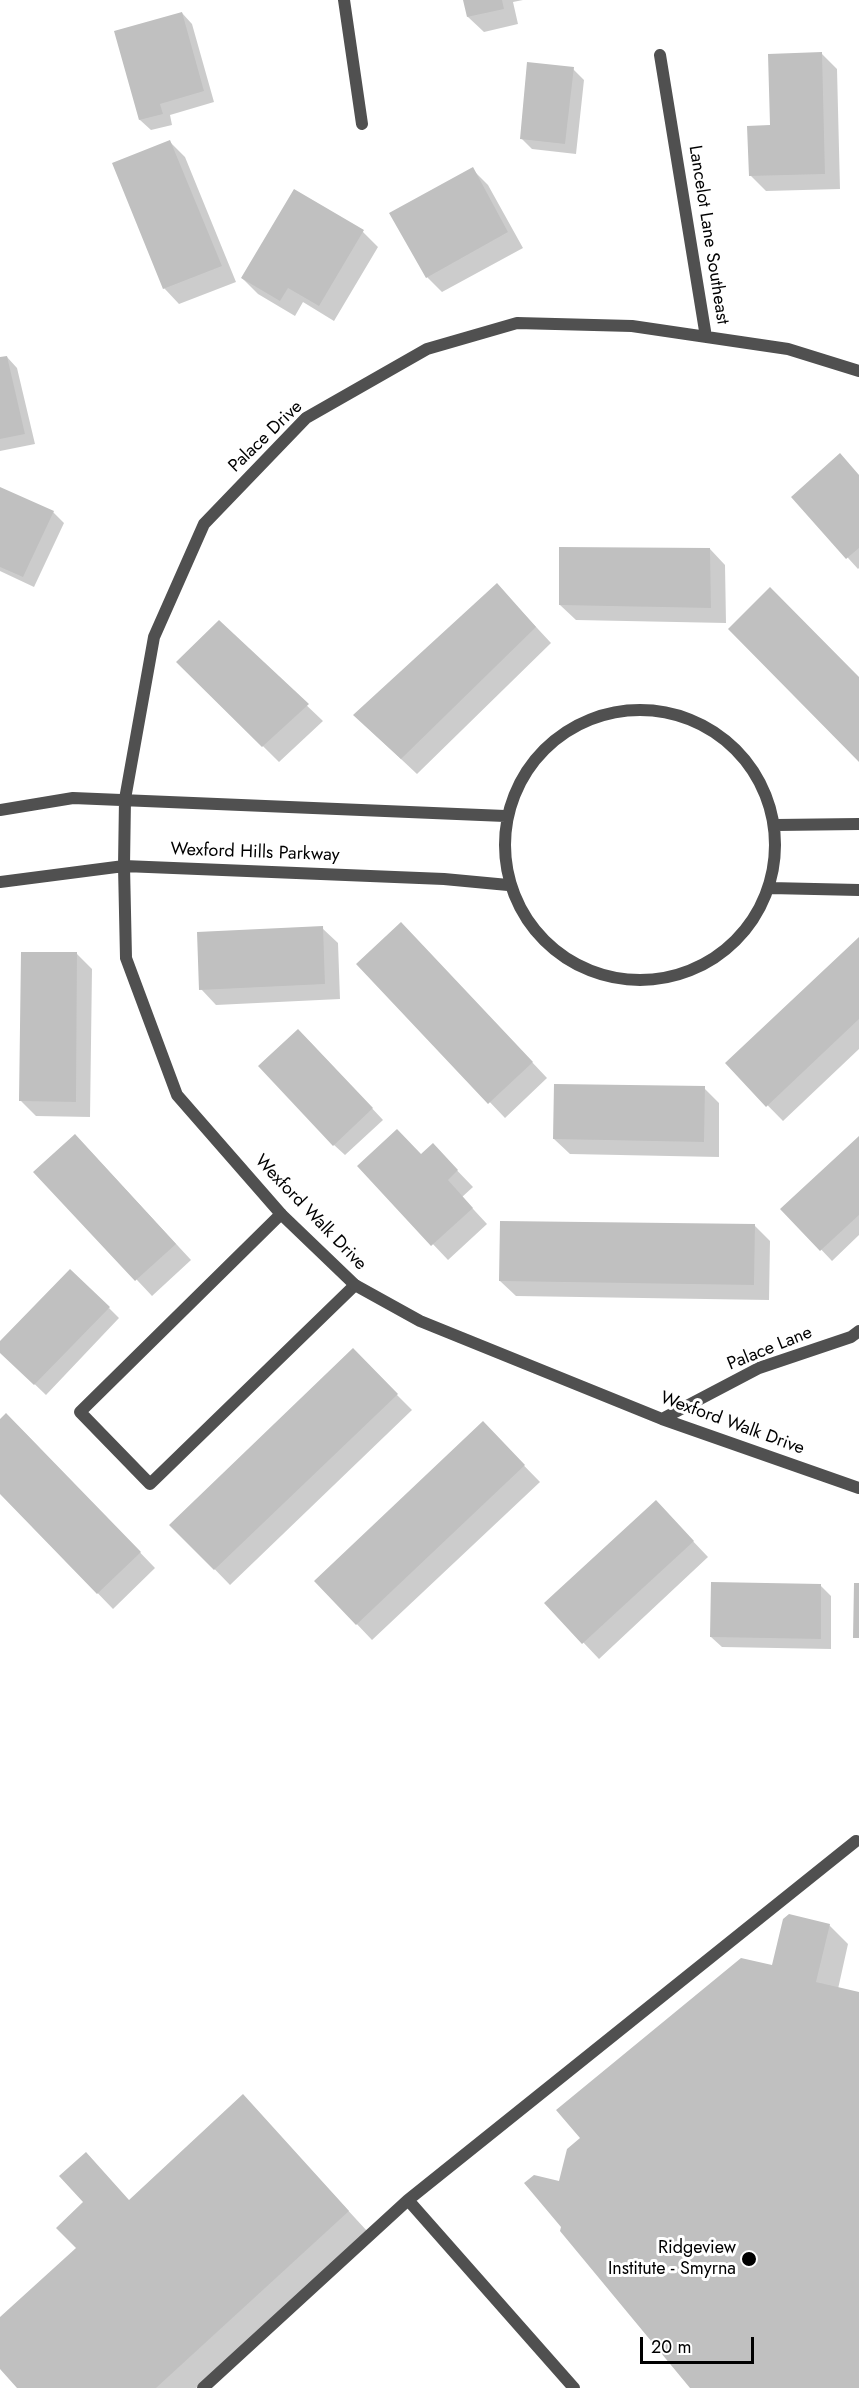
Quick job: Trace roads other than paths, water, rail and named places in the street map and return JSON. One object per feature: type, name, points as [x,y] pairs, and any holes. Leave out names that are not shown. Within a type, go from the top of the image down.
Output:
[{"type":"street","points":[[344,0],[362,124]]},
{"type":"street","name":"Lancelot Lane Southeast","points":[[660,55],[706,337],[788,349],[859,371]]},
{"type":"street","name":"Palace Drive","points":[[125,799],[154,638],[204,524],[306,418],[427,349],[517,323],[632,326],[706,337]]},
{"type":"street","points":[[617,710],[671,712],[721,735],[757,775],[776,825],[776,857],[770,888],[746,931],[709,963],[662,980],[613,979],[567,961],[531,928],[508,885],[503,851],[505,816],[527,767],[566,730],[617,710]]},
{"type":"street","points":[[0,810],[73,798],[505,816]]},
{"type":"street","name":"Wexford Walk Drive","points":[[125,799],[126,958],[177,1095],[281,1214],[355,1285],[420,1321],[662,1419],[859,1488]]},
{"type":"street","points":[[776,825],[859,824]]},
{"type":"street","name":"Wexford Hills Parkway","points":[[0,882],[124,866],[444,879],[508,885]]},
{"type":"street","points":[[770,888],[859,890]]},
{"type":"street","points":[[281,1214],[80,1412],[150,1484],[355,1285]]},
{"type":"street","name":"Palace Lane","points":[[662,1419],[759,1368],[851,1337],[859,1331]]},
{"type":"street","points":[[203,2388],[408,2200],[856,1841]]},
{"type":"street","points":[[408,2200],[574,2388]]},
{"type":"place","name":"Ridgeview Institute - Smyrna","points":[[749,2259]]}]
